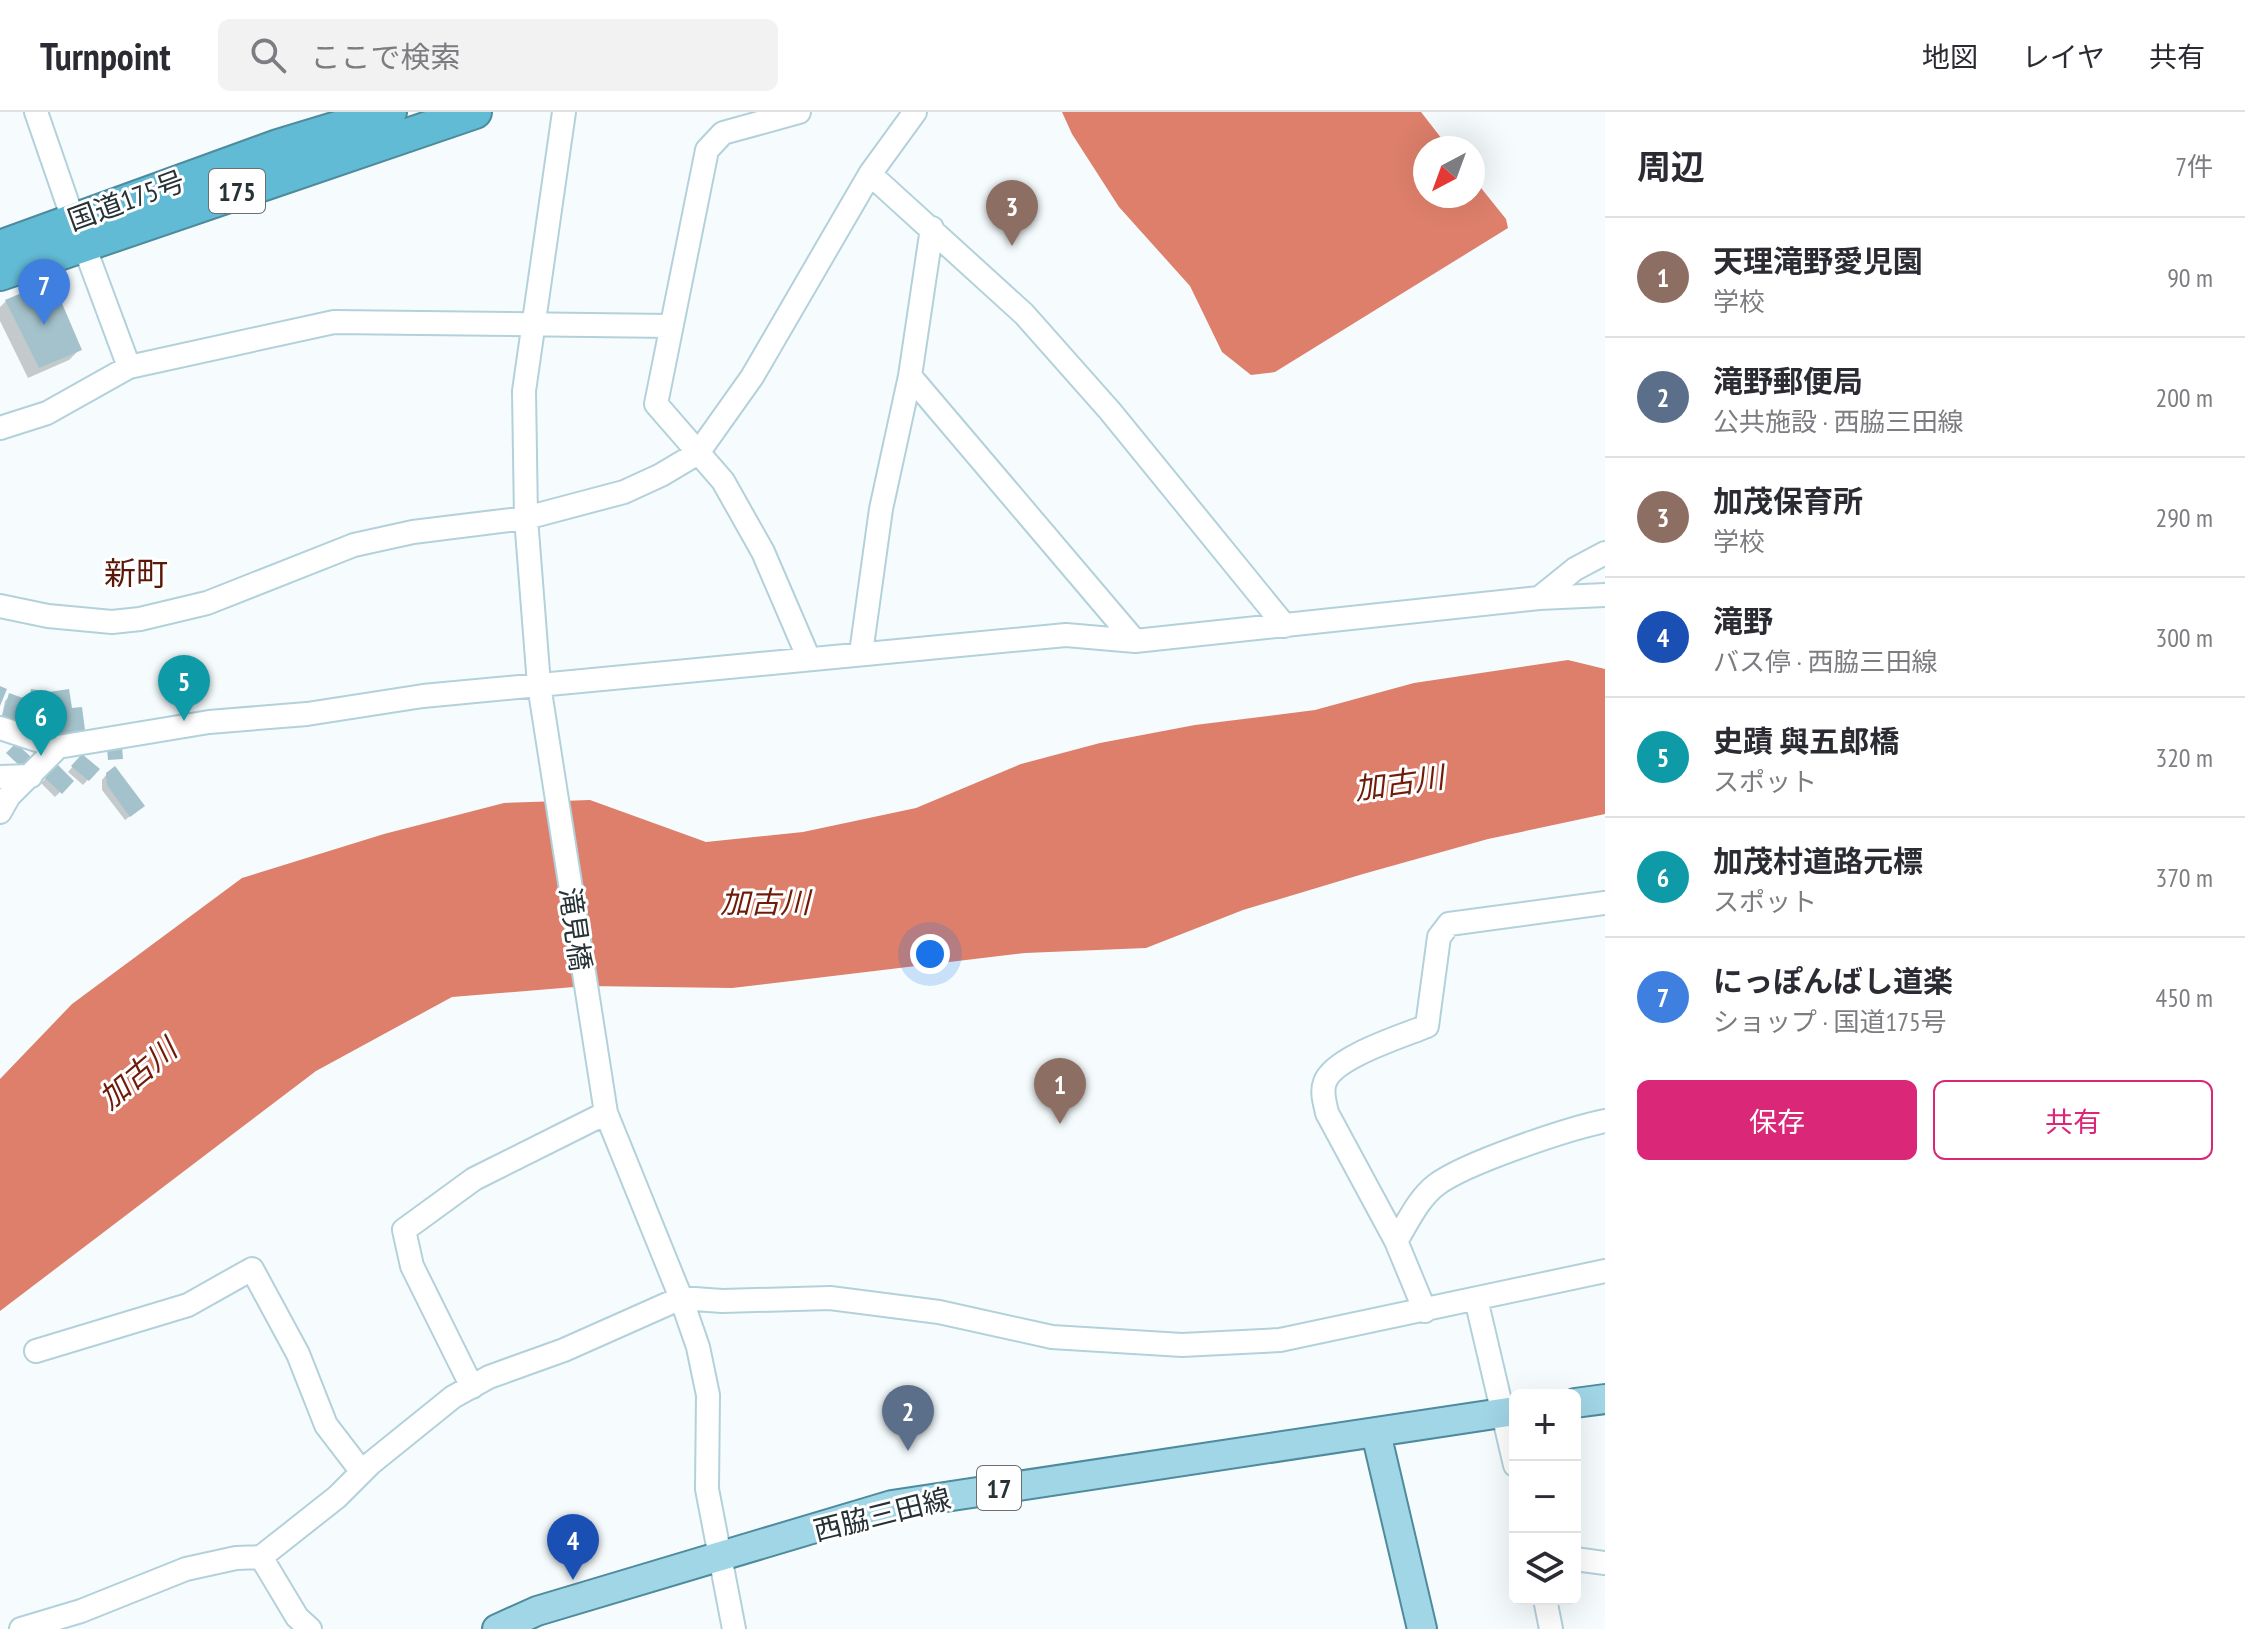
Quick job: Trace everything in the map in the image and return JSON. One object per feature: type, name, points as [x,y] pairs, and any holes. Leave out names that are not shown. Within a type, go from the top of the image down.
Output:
[{"type":"highway","name":"国道175号","points":[[0,274],[78,231],[278,146],[390,112]]},
{"type":"highway","name":"国道175号","points":[[0,247],[78,231],[475,112]]},
{"type":"main road","points":[[1581,1402],[1605,1399]]},
{"type":"main road","name":"西脇三田線","points":[[497,1629],[537,1611],[892,1505],[1509,1412]]},
{"type":"main road","points":[[1376,1433],[1422,1629]]},
{"type":"street","points":[[36,112],[129,367]]},
{"type":"street","name":"滝見橋","points":[[564,112],[524,391],[526,518],[539,685],[606,1113],[681,1298],[698,1347],[708,1395],[707,1489],[734,1629]]},
{"type":"street","points":[[799,112],[723,133],[707,150],[656,404],[723,481],[763,552],[809,659]]},
{"type":"street","points":[[0,606],[48,616],[112,622],[140,619],[207,603],[354,545],[413,532],[526,518],[624,492],[698,453],[752,377],[870,174],[909,114]]},
{"type":"street","points":[[870,174],[1034,325],[1110,411],[1285,626]]},
{"type":"street","points":[[861,653],[881,509],[910,376],[932,228]]},
{"type":"street","points":[[0,428],[47,413],[129,367],[334,322],[671,326]]},
{"type":"street","points":[[910,376],[1135,641]]},
{"type":"street","points":[[1539,598],[1575,569],[1605,553]]},
{"type":"street","points":[[0,728],[58,747],[182,727],[307,714],[423,696],[1066,635],[1135,641],[1539,598],[1605,595]]},
{"type":"street","points":[[0,812],[9,796],[58,747]]},
{"type":"street","points":[[0,777],[31,776]]},
{"type":"street","points":[[1425,1311],[1396,1241],[1327,1113],[1323,1097],[1325,1080],[1343,1062],[1427,1026],[1439,937],[1449,924],[1605,903]]},
{"type":"street","points":[[472,1387],[412,1266],[404,1230],[474,1179],[606,1113]]},
{"type":"street","points":[[1396,1241],[1418,1204],[1436,1185],[1477,1165],[1605,1121]]},
{"type":"street","points":[[36,1351],[188,1305],[252,1269],[298,1354],[326,1425],[362,1472]]},
{"type":"street","points":[[21,1629],[81,1611],[186,1569],[236,1558],[261,1557],[337,1497],[362,1472],[445,1403],[472,1387],[681,1298],[830,1298],[939,1312],[1052,1337],[1182,1345],[1280,1340],[1605,1271]]},
{"type":"street","points":[[1476,1299],[1509,1412]]},
{"type":"street","points":[[261,1557],[297,1617],[310,1629]]},
{"type":"street","points":[[1581,1560],[1605,1563]]},
{"type":"street","points":[[1545,1605],[1546,1628]]},
{"type":"water","points":[[1062,112],[1421,112],[1440,136],[1413,136],[1413,208],[1485,208],[1485,193],[1506,219],[1508,228],[1275,372],[1251,375],[1222,352],[1190,286],[1119,207],[1072,134]]},
{"type":"water","name":"加古川","points":[[1568,660],[1605,669],[1605,814],[1488,839],[1363,874],[1243,910],[1146,948],[1025,953],[732,988],[586,986],[452,997],[316,1071],[0,1311],[0,1079],[72,1004],[242,878],[384,834],[504,803],[590,800],[706,842],[803,832],[916,808],[1021,764],[1100,743],[1195,725],[1315,710],[1414,683]]},
{"type":"building","points":[[52,280],[82,350],[39,368],[5,300]]},
{"type":"building","points":[[0,686],[7,689],[0,706]]},
{"type":"building","points":[[31,689],[43,691],[40,706],[49,708],[45,731],[24,726]]},
{"type":"building","points":[[69,689],[72,708],[82,707],[85,730],[56,734],[49,692]]},
{"type":"building","points":[[9,693],[26,699],[18,725],[1,720]]},
{"type":"building","points":[[16,743],[31,757],[21,767],[6,753]]},
{"type":"building","points":[[122,747],[123,759],[108,760],[107,748]]},
{"type":"building","points":[[82,754],[100,769],[89,781],[71,766]]},
{"type":"building","points":[[57,764],[74,781],[62,794],[44,777]]},
{"type":"building","points":[[115,766],[145,806],[130,817],[107,785],[106,773]]},
{"type":"place","name":"加茂保育所","points":[[1012,246]]},
{"type":"place","name":"にっぽんばし道楽","points":[[44,325]]},
{"type":"place","name":"史蹟 與五郎橋","points":[[184,721]]},
{"type":"place","name":"加茂村道路元標","points":[[41,756]]},
{"type":"place","name":"天理滝野愛児園","points":[[1060,1124]]},
{"type":"place","name":"滝野郵便局","points":[[908,1451]]},
{"type":"place","name":"滝野","points":[[573,1580]]},
{"type":"district","name":"新町","points":[[136,573]]}]
